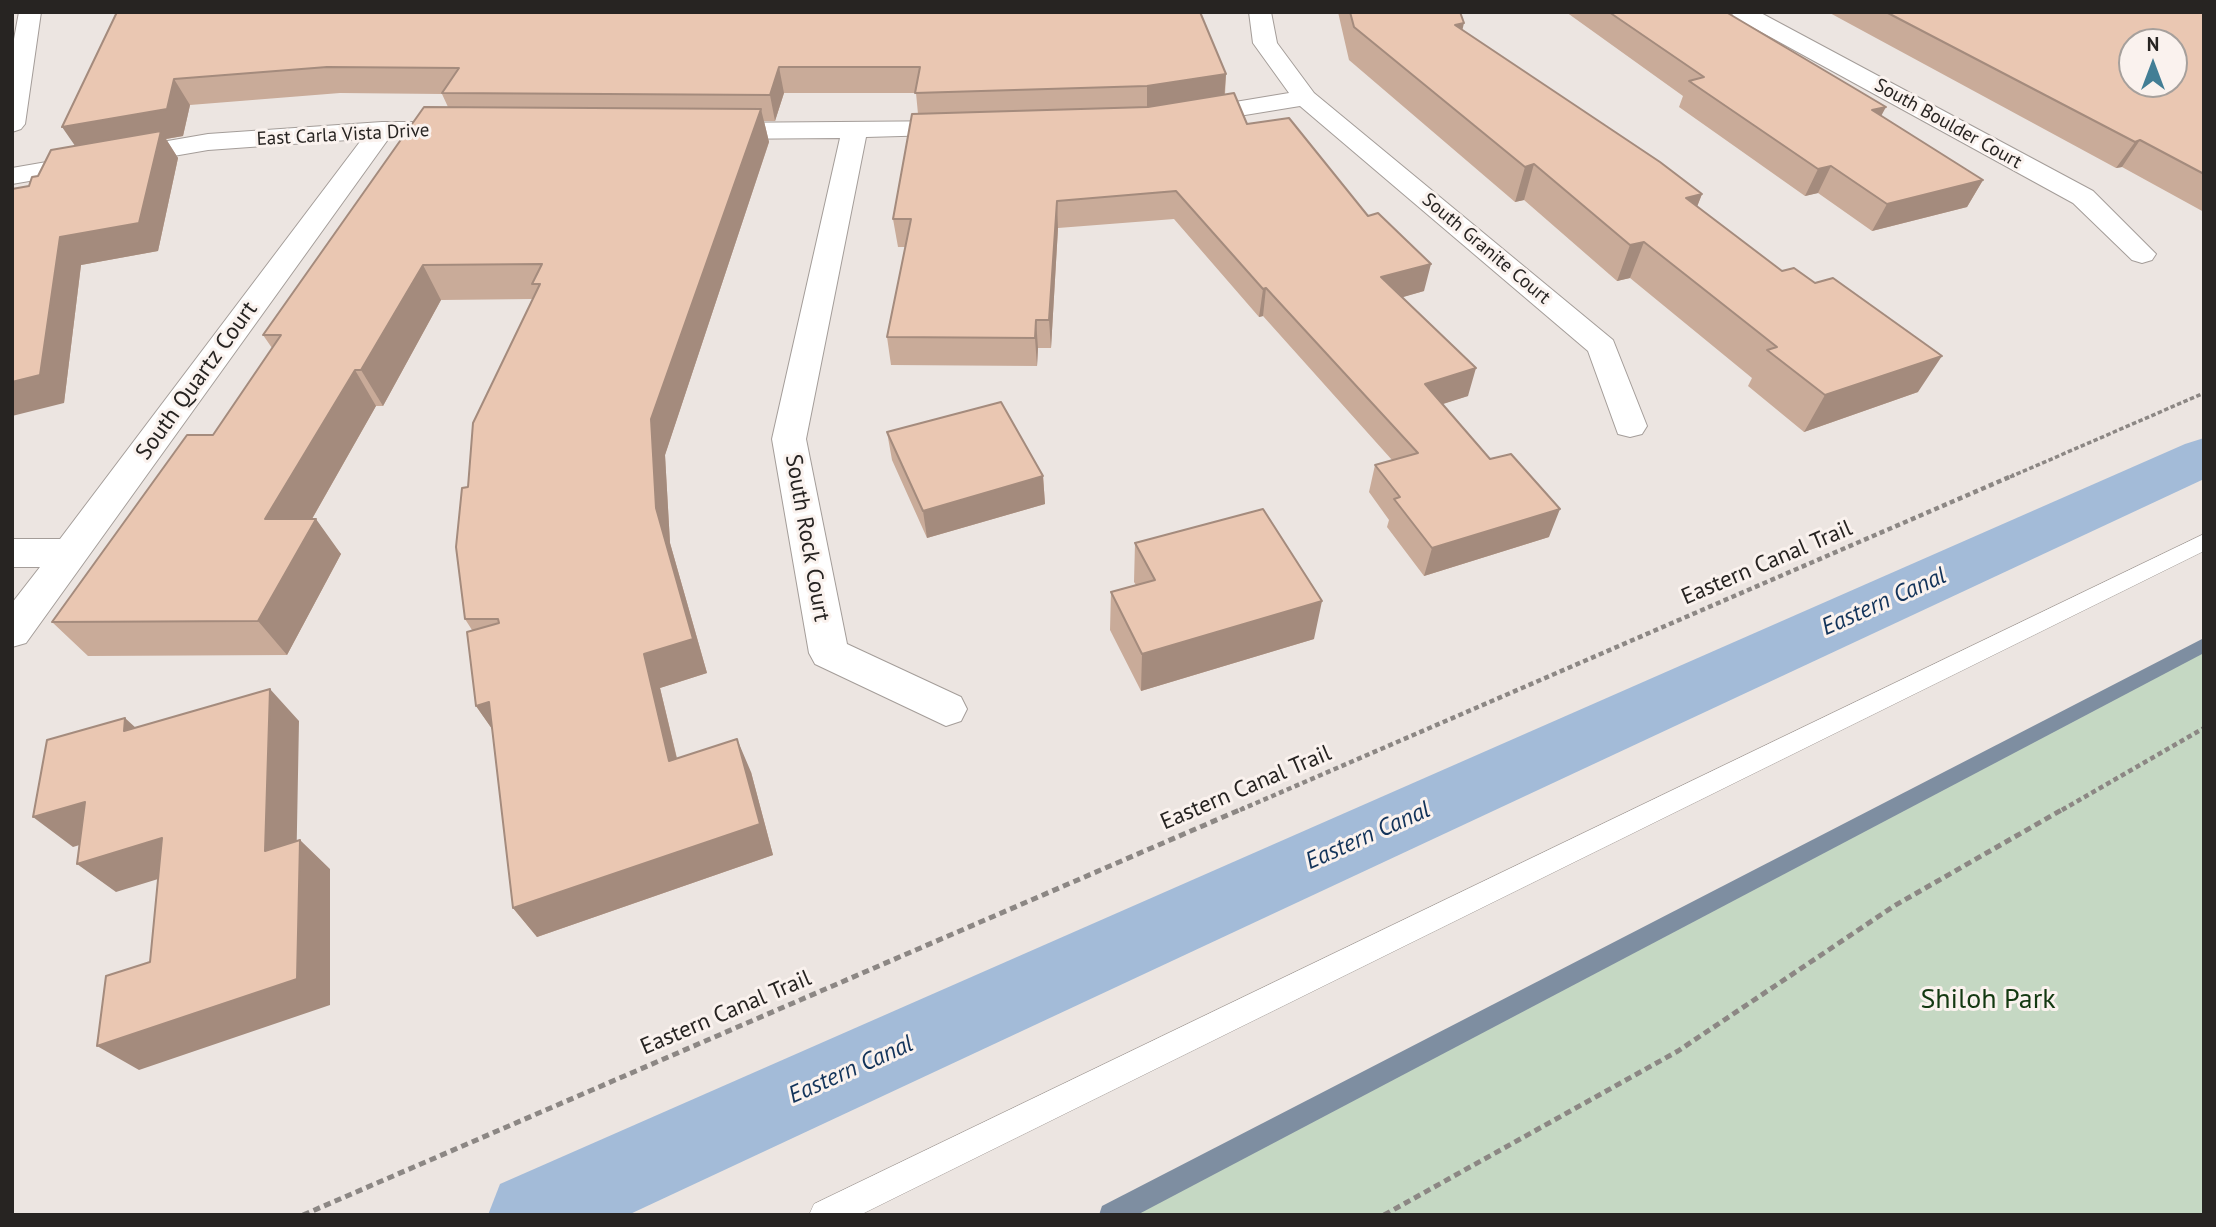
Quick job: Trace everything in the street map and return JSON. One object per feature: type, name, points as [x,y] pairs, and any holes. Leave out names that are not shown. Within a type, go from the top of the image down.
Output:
[{"type":"street","points":[[12,124],[30,12]]},
{"type":"street","name":"South Granite Court","points":[[1260,12],[1265,43],[1305,98],[1602,347],[1630,426]]},
{"type":"street","name":"South Boulder Court","points":[[1742,12],[2083,197],[2142,254]]},
{"type":"street","points":[[1160,121],[1305,98]]},
{"type":"street","points":[[688,131],[854,132],[980,128]]},
{"type":"street","name":"East Carla Vista Drive","points":[[12,176],[208,142],[382,130],[480,131]]},
{"type":"street","name":"South Quartz Court","points":[[12,632],[382,130]]},
{"type":"street","name":"South Rock Court","points":[[854,132],[789,439],[829,653],[946,709]]},
{"type":"street","points":[[12,553],[71,552]]},
{"type":"lane","points":[[825,1215],[2204,542]]},
{"type":"path","name":"Eastern Canal Trail","points":[[303,1215],[2204,393]]},
{"type":"path","points":[[1384,1215],[1678,1051],[1894,906],[2204,727]]},
{"type":"green space","name":"Shiloh Park","points":[[2204,644],[2204,1215],[1111,1215]]},
{"type":"building","points":[[117,12],[1200,12],[1226,74],[1147,86],[915,93],[920,67],[779,67],[770,95],[442,93],[459,68],[327,67],[174,79],[167,109],[62,127]]},
{"type":"building","points":[[1350,12],[1460,12],[1464,23],[1455,25],[1660,162],[1702,194],[1686,198],[1782,271],[1794,268],[1815,283],[1833,278],[1942,356],[1825,395],[1767,350],[1777,347],[1644,242],[1630,245],[1534,164],[1525,167],[1354,27]]},
{"type":"building","points":[[1609,12],[1726,12],[1886,107],[1872,110],[1983,180],[1887,204],[1831,166],[1818,169],[1689,81],[1704,77]]},
{"type":"building","points":[[1886,12],[2204,12],[2204,174],[2140,140],[2135,142]]},
{"type":"building","points":[[1234,93],[1247,124],[1289,118],[1368,216],[1378,213],[1431,264],[1381,277],[1476,368],[1425,384],[1490,459],[1511,454],[1560,509],[1432,548],[1394,499],[1400,497],[1375,465],[1418,453],[1266,288],[1263,289],[1176,191],[1057,201],[1049,320],[1036,320],[1035,338],[887,337],[911,219],[893,219],[912,114],[1148,107]]},
{"type":"building","points":[[424,107],[761,109],[651,419],[656,508],[693,639],[644,654],[669,761],[737,739],[760,824],[513,908],[489,702],[476,706],[467,632],[499,623],[498,619],[465,619],[456,547],[462,488],[468,487],[473,423],[540,284],[532,284],[542,264],[423,265],[361,370],[355,370],[265,519],[316,519],[258,621],[52,622],[187,435],[213,435],[281,335],[263,335]]},
{"type":"building","points":[[161,131],[139,223],[60,237],[40,375],[12,382],[12,189],[29,186],[32,177],[38,176],[51,150]]},
{"type":"building","points":[[1001,402],[1043,476],[923,511],[887,432]]},
{"type":"building","points":[[1263,509],[1322,601],[1142,654],[1111,592],[1155,580],[1135,543]]},
{"type":"building","points":[[270,689],[265,851],[300,840],[297,979],[97,1046],[106,976],[150,962],[162,838],[77,864],[85,802],[33,817],[47,740],[125,718],[124,731]]},
{"type":"waterway","name":"Eastern Canal","points":[[531,1215],[2204,457]]},
{"type":"waterway","points":[[1111,1215],[2204,645]]}]
